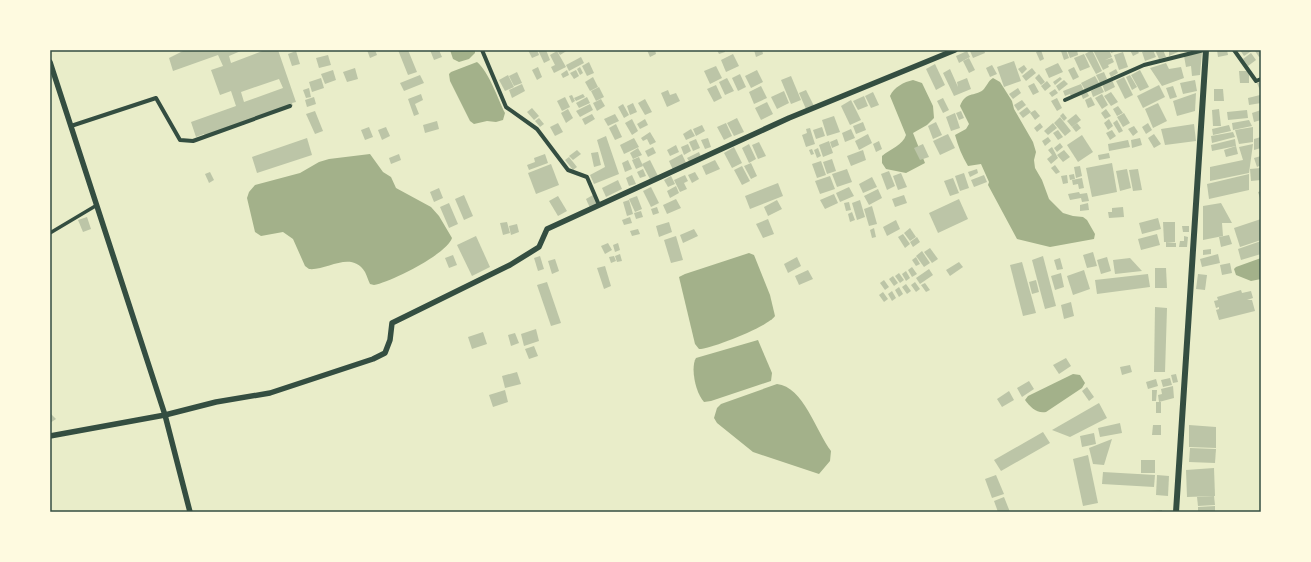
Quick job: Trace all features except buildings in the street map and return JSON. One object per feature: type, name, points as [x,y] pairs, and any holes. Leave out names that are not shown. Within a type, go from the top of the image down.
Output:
[{"type":"main road","points":[[1176,512],[1205,50]]},
{"type":"street","points":[[482,50],[506,106],[537,129],[568,170],[587,177],[599,205]]},
{"type":"street","points":[[50,436],[165,415],[216,402],[270,393],[373,360],[385,353],[390,340],[392,324],[510,266],[539,247],[547,229],[789,118],[954,50]]},
{"type":"street","points":[[1066,100],[1144,65],[1205,50]]},
{"type":"street","points":[[1234,50],[1256,81],[1261,79]]},
{"type":"street","points":[[50,62],[165,415],[190,512]]},
{"type":"street","points":[[71,126],[156,98],[180,140],[194,141],[290,106]]},
{"type":"street","points":[[50,233],[97,205]]},
{"type":"shaded area","points":[[450,50],[475,50],[475,53],[469,59],[459,62],[453,59]]},
{"type":"shaded area","points":[[477,62],[489,79],[505,113],[503,120],[474,124],[470,121],[450,81],[449,74],[451,72]]},
{"type":"shaded area","points":[[993,78],[1000,82],[1012,101],[1014,109],[1033,142],[1036,152],[1034,160],[1035,168],[1042,180],[1049,199],[1063,213],[1083,217],[1087,220],[1095,234],[1094,239],[1050,247],[1017,239],[988,185],[989,182],[981,164],[968,166],[960,151],[955,135],[966,129],[969,124],[960,106],[965,98],[983,90]]},
{"type":"shaded area","points":[[913,80],[922,83],[933,106],[934,118],[927,125],[913,133],[925,163],[906,173],[886,169],[882,163],[882,156],[902,142],[906,135],[890,96],[900,85]]},
{"type":"shaded area","points":[[370,154],[383,172],[391,177],[396,188],[431,207],[439,216],[452,238],[440,252],[430,259],[393,279],[374,285],[370,284],[365,272],[353,263],[338,263],[316,269],[309,269],[305,266],[293,239],[283,232],[261,236],[255,232],[247,198],[249,192],[255,185],[300,173],[319,162],[329,159]]},
{"type":"shaded area","points":[[749,253],[754,255],[770,295],[775,316],[771,320],[751,331],[715,345],[699,349],[695,344],[679,277]]},
{"type":"shaded area","points":[[1261,258],[1261,279],[1251,281],[1236,275],[1234,269],[1236,267]]},
{"type":"shaded area","points":[[758,340],[772,373],[771,381],[704,402],[696,387],[694,362],[696,358]]},
{"type":"shaded area","points":[[1073,374],[1080,375],[1085,383],[1082,388],[1046,412],[1040,412],[1034,409],[1025,400],[1028,396]]},
{"type":"shaded area","points":[[777,384],[786,387],[802,401],[831,451],[830,461],[819,474],[753,452],[717,423],[714,418],[717,408],[721,404]]}]
